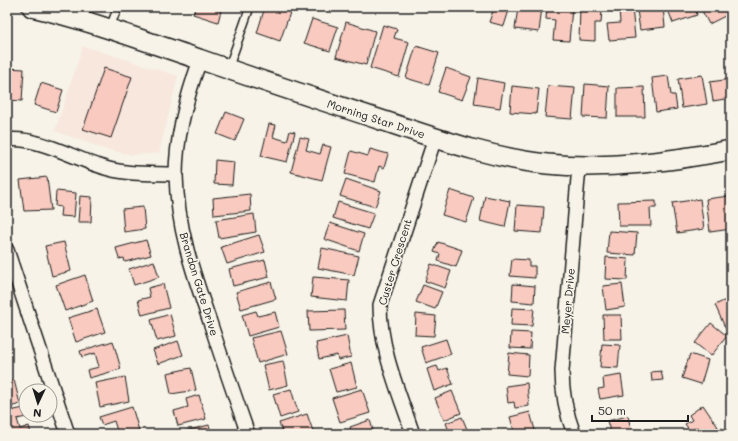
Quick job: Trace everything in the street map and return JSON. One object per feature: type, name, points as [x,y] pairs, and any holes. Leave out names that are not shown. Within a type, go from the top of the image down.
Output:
[{"type":"street","name":"Morning Star Drive","points":[[32,7],[110,29],[435,138],[504,156],[545,164],[579,166],[644,164],[731,150]]},
{"type":"street","name":"Brandon Gate Drive","points":[[200,60],[191,85],[182,123],[176,174],[180,220],[188,258],[248,434]]},
{"type":"street","name":"Custer Crescent","points":[[413,434],[384,348],[380,327],[380,305],[435,138]]},
{"type":"street","points":[[7,140],[24,139],[110,169],[132,172],[176,174]]},
{"type":"street","name":"Meyer Drive","points":[[574,434],[566,412],[562,393],[562,371],[579,166]]},
{"type":"street","points":[[7,250],[68,434]]},
{"type":"lane","points":[[110,29],[118,7]]},
{"type":"lane","points":[[228,69],[250,7]]},
{"type":"shaded area","points":[[83,46],[178,76],[159,153],[132,155],[104,149],[55,131]]},
{"type":"building","points":[[196,7],[222,7],[218,22],[193,14]]},
{"type":"building","points":[[265,7],[292,7],[280,41],[257,33]]},
{"type":"building","points":[[486,7],[510,7],[504,26],[489,22],[493,11],[485,9]]},
{"type":"building","points":[[518,7],[542,7],[539,32],[515,29]]},
{"type":"building","points":[[547,7],[572,8],[569,41],[553,40],[555,20],[546,19]]},
{"type":"building","points":[[632,7],[635,38],[609,40],[607,24],[620,23],[619,8]]},
{"type":"building","points":[[663,7],[665,27],[640,30],[637,10]]},
{"type":"building","points":[[667,7],[695,7],[697,15],[673,23]]},
{"type":"building","points":[[700,7],[722,7],[727,15],[709,24]]},
{"type":"building","points":[[580,8],[602,9],[601,23],[595,23],[595,41],[579,40]]},
{"type":"building","points":[[312,19],[338,27],[330,51],[304,43]]},
{"type":"building","points":[[346,22],[375,31],[366,65],[336,57]]},
{"type":"building","points":[[383,25],[397,29],[394,38],[409,42],[399,77],[370,68]]},
{"type":"building","points":[[416,46],[439,53],[429,85],[406,78]]},
{"type":"building","points":[[7,68],[24,69],[22,101],[7,100]]},
{"type":"building","points":[[104,68],[132,77],[111,138],[83,129]]},
{"type":"building","points":[[446,68],[471,77],[462,100],[438,92]]},
{"type":"building","points":[[702,75],[707,104],[682,108],[678,79]]},
{"type":"building","points":[[668,76],[671,95],[675,95],[677,109],[656,112],[652,78]]},
{"type":"building","points":[[478,78],[504,83],[500,108],[474,104]]},
{"type":"building","points":[[731,79],[731,98],[713,101],[710,82]]},
{"type":"building","points":[[41,83],[63,90],[56,112],[34,105]]},
{"type":"building","points":[[585,84],[609,86],[607,118],[583,117]]},
{"type":"building","points":[[512,86],[539,89],[536,114],[510,112]]},
{"type":"building","points":[[548,86],[575,88],[572,119],[545,117]]},
{"type":"building","points":[[644,87],[645,117],[617,117],[617,88]]},
{"type":"building","points":[[226,112],[244,119],[235,141],[217,134]]},
{"type":"building","points":[[269,124],[276,125],[273,137],[287,141],[290,131],[295,132],[287,162],[261,156]]},
{"type":"building","points":[[300,137],[309,139],[306,150],[320,154],[323,145],[331,147],[322,180],[291,172]]},
{"type":"building","points":[[370,149],[388,154],[384,168],[379,166],[375,182],[345,174],[351,151],[368,156]]},
{"type":"building","points":[[215,160],[234,162],[232,185],[214,184]]},
{"type":"building","points":[[47,177],[51,210],[24,211],[20,180]]},
{"type":"building","points":[[346,179],[381,191],[375,207],[340,196]]},
{"type":"building","points":[[450,190],[474,198],[466,222],[442,215]]},
{"type":"building","points":[[56,191],[76,193],[74,217],[60,216],[61,207],[55,206]]},
{"type":"building","points":[[250,194],[251,211],[214,215],[213,198]]},
{"type":"building","points":[[80,196],[92,197],[91,222],[78,222]]},
{"type":"building","points":[[485,196],[510,201],[505,227],[480,221]]},
{"type":"building","points":[[729,196],[731,229],[710,232],[706,199]]},
{"type":"building","points":[[700,199],[704,229],[677,233],[672,203]]},
{"type":"building","points":[[656,201],[656,208],[650,208],[651,226],[619,226],[618,202]]},
{"type":"building","points":[[338,202],[374,213],[368,229],[333,218]]},
{"type":"building","points":[[517,205],[544,207],[542,233],[515,231]]},
{"type":"building","points":[[143,207],[145,229],[124,232],[122,209]]},
{"type":"building","points":[[254,214],[256,232],[219,238],[216,220]]},
{"type":"building","points":[[330,223],[364,234],[359,251],[324,239]]},
{"type":"building","points":[[609,231],[637,233],[635,255],[607,253]]},
{"type":"building","points":[[259,235],[265,252],[227,264],[221,247]]},
{"type":"building","points":[[146,240],[151,255],[125,262],[124,258],[119,259],[116,248]]},
{"type":"building","points":[[64,242],[71,271],[52,276],[45,246]]},
{"type":"building","points":[[438,242],[462,250],[456,267],[438,261],[440,254],[434,252]]},
{"type":"building","points":[[322,248],[359,256],[354,275],[318,268]]},
{"type":"building","points":[[606,257],[628,259],[627,280],[605,279]]},
{"type":"building","points":[[512,259],[529,260],[529,266],[535,266],[535,278],[510,276]]},
{"type":"building","points":[[265,260],[269,277],[233,286],[229,269]]},
{"type":"building","points":[[154,261],[159,277],[134,285],[129,269]]},
{"type":"building","points":[[431,264],[451,271],[445,288],[425,281]]},
{"type":"building","points":[[85,275],[93,301],[65,311],[56,285]]},
{"type":"building","points":[[313,277],[349,280],[347,301],[311,297]]},
{"type":"building","points":[[271,282],[276,299],[241,309],[236,292]]},
{"type":"building","points":[[163,284],[169,308],[142,315],[138,300],[150,297],[148,288]]},
{"type":"building","points":[[513,284],[535,286],[534,303],[512,301]]},
{"type":"building","points":[[622,284],[625,307],[606,310],[603,286]]},
{"type":"building","points":[[423,285],[442,292],[435,309],[416,302]]},
{"type":"building","points":[[730,298],[731,332],[728,334],[715,305]]},
{"type":"building","points":[[512,308],[534,309],[532,326],[511,325]]},
{"type":"building","points":[[97,309],[105,332],[76,342],[68,318]]},
{"type":"building","points":[[344,310],[345,330],[309,331],[308,311]]},
{"type":"building","points":[[256,311],[258,316],[275,312],[279,327],[248,336],[242,315]]},
{"type":"building","points":[[170,314],[176,336],[157,341],[151,320]]},
{"type":"building","points":[[416,314],[436,316],[434,336],[415,335]]},
{"type":"building","points":[[603,315],[621,315],[622,339],[604,339]]},
{"type":"building","points":[[711,323],[727,336],[711,356],[695,343]]},
{"type":"building","points":[[281,331],[288,354],[258,363],[251,338]]},
{"type":"building","points":[[511,332],[531,333],[530,349],[510,348]]},
{"type":"building","points":[[347,336],[351,357],[338,360],[337,355],[319,359],[316,343]]},
{"type":"building","points":[[446,339],[451,354],[426,363],[421,347]]},
{"type":"building","points":[[113,341],[121,369],[89,378],[87,370],[99,367],[95,353],[82,357],[80,351]]},
{"type":"building","points":[[178,341],[183,355],[158,364],[153,350]]},
{"type":"building","points":[[602,344],[620,345],[618,368],[600,367]]},
{"type":"building","points":[[509,353],[529,355],[528,376],[507,374]]},
{"type":"building","points":[[690,354],[708,360],[701,384],[682,378]]},
{"type":"building","points":[[283,361],[288,385],[269,390],[263,365]]},
{"type":"building","points":[[351,363],[357,387],[336,392],[329,369]]},
{"type":"building","points":[[437,366],[439,371],[447,368],[453,384],[434,391],[427,369]]},
{"type":"building","points":[[191,368],[196,390],[171,394],[167,373]]},
{"type":"building","points":[[661,371],[663,380],[652,381],[651,372]]},
{"type":"building","points":[[621,375],[624,395],[600,399],[598,389],[604,388],[603,378]]},
{"type":"building","points":[[125,377],[129,401],[100,407],[95,383]]},
{"type":"building","points":[[14,380],[18,396],[18,405],[7,408],[7,382]]},
{"type":"building","points":[[527,383],[529,406],[515,408],[514,402],[508,403],[506,386]]},
{"type":"building","points":[[291,389],[298,412],[280,418],[273,394]]},
{"type":"building","points":[[362,389],[370,413],[340,422],[332,398]]},
{"type":"building","points":[[452,391],[461,413],[444,420],[435,398]]},
{"type":"building","points":[[199,395],[206,419],[178,426],[174,411],[188,407],[186,399]]},
{"type":"building","points":[[703,405],[718,427],[708,434],[702,434],[697,427],[690,431],[685,424],[692,420],[689,415]]},
{"type":"building","points":[[132,407],[140,434],[118,434],[114,421],[102,425],[99,417]]},
{"type":"building","points":[[18,409],[17,419],[20,429],[29,426],[31,434],[7,434],[7,419],[12,418],[10,411]]},
{"type":"building","points":[[530,412],[536,434],[515,434],[510,417]]},
{"type":"building","points":[[307,414],[314,434],[283,434],[279,423]]},
{"type":"building","points":[[628,416],[632,434],[611,434],[607,421]]},
{"type":"building","points":[[462,417],[469,434],[450,434],[446,423]]},
{"type":"building","points":[[370,420],[374,434],[352,434],[350,427]]},
{"type":"building","points":[[209,425],[212,434],[186,434],[185,431]]},
{"type":"building","points":[[722,428],[728,434],[715,434]]}]
